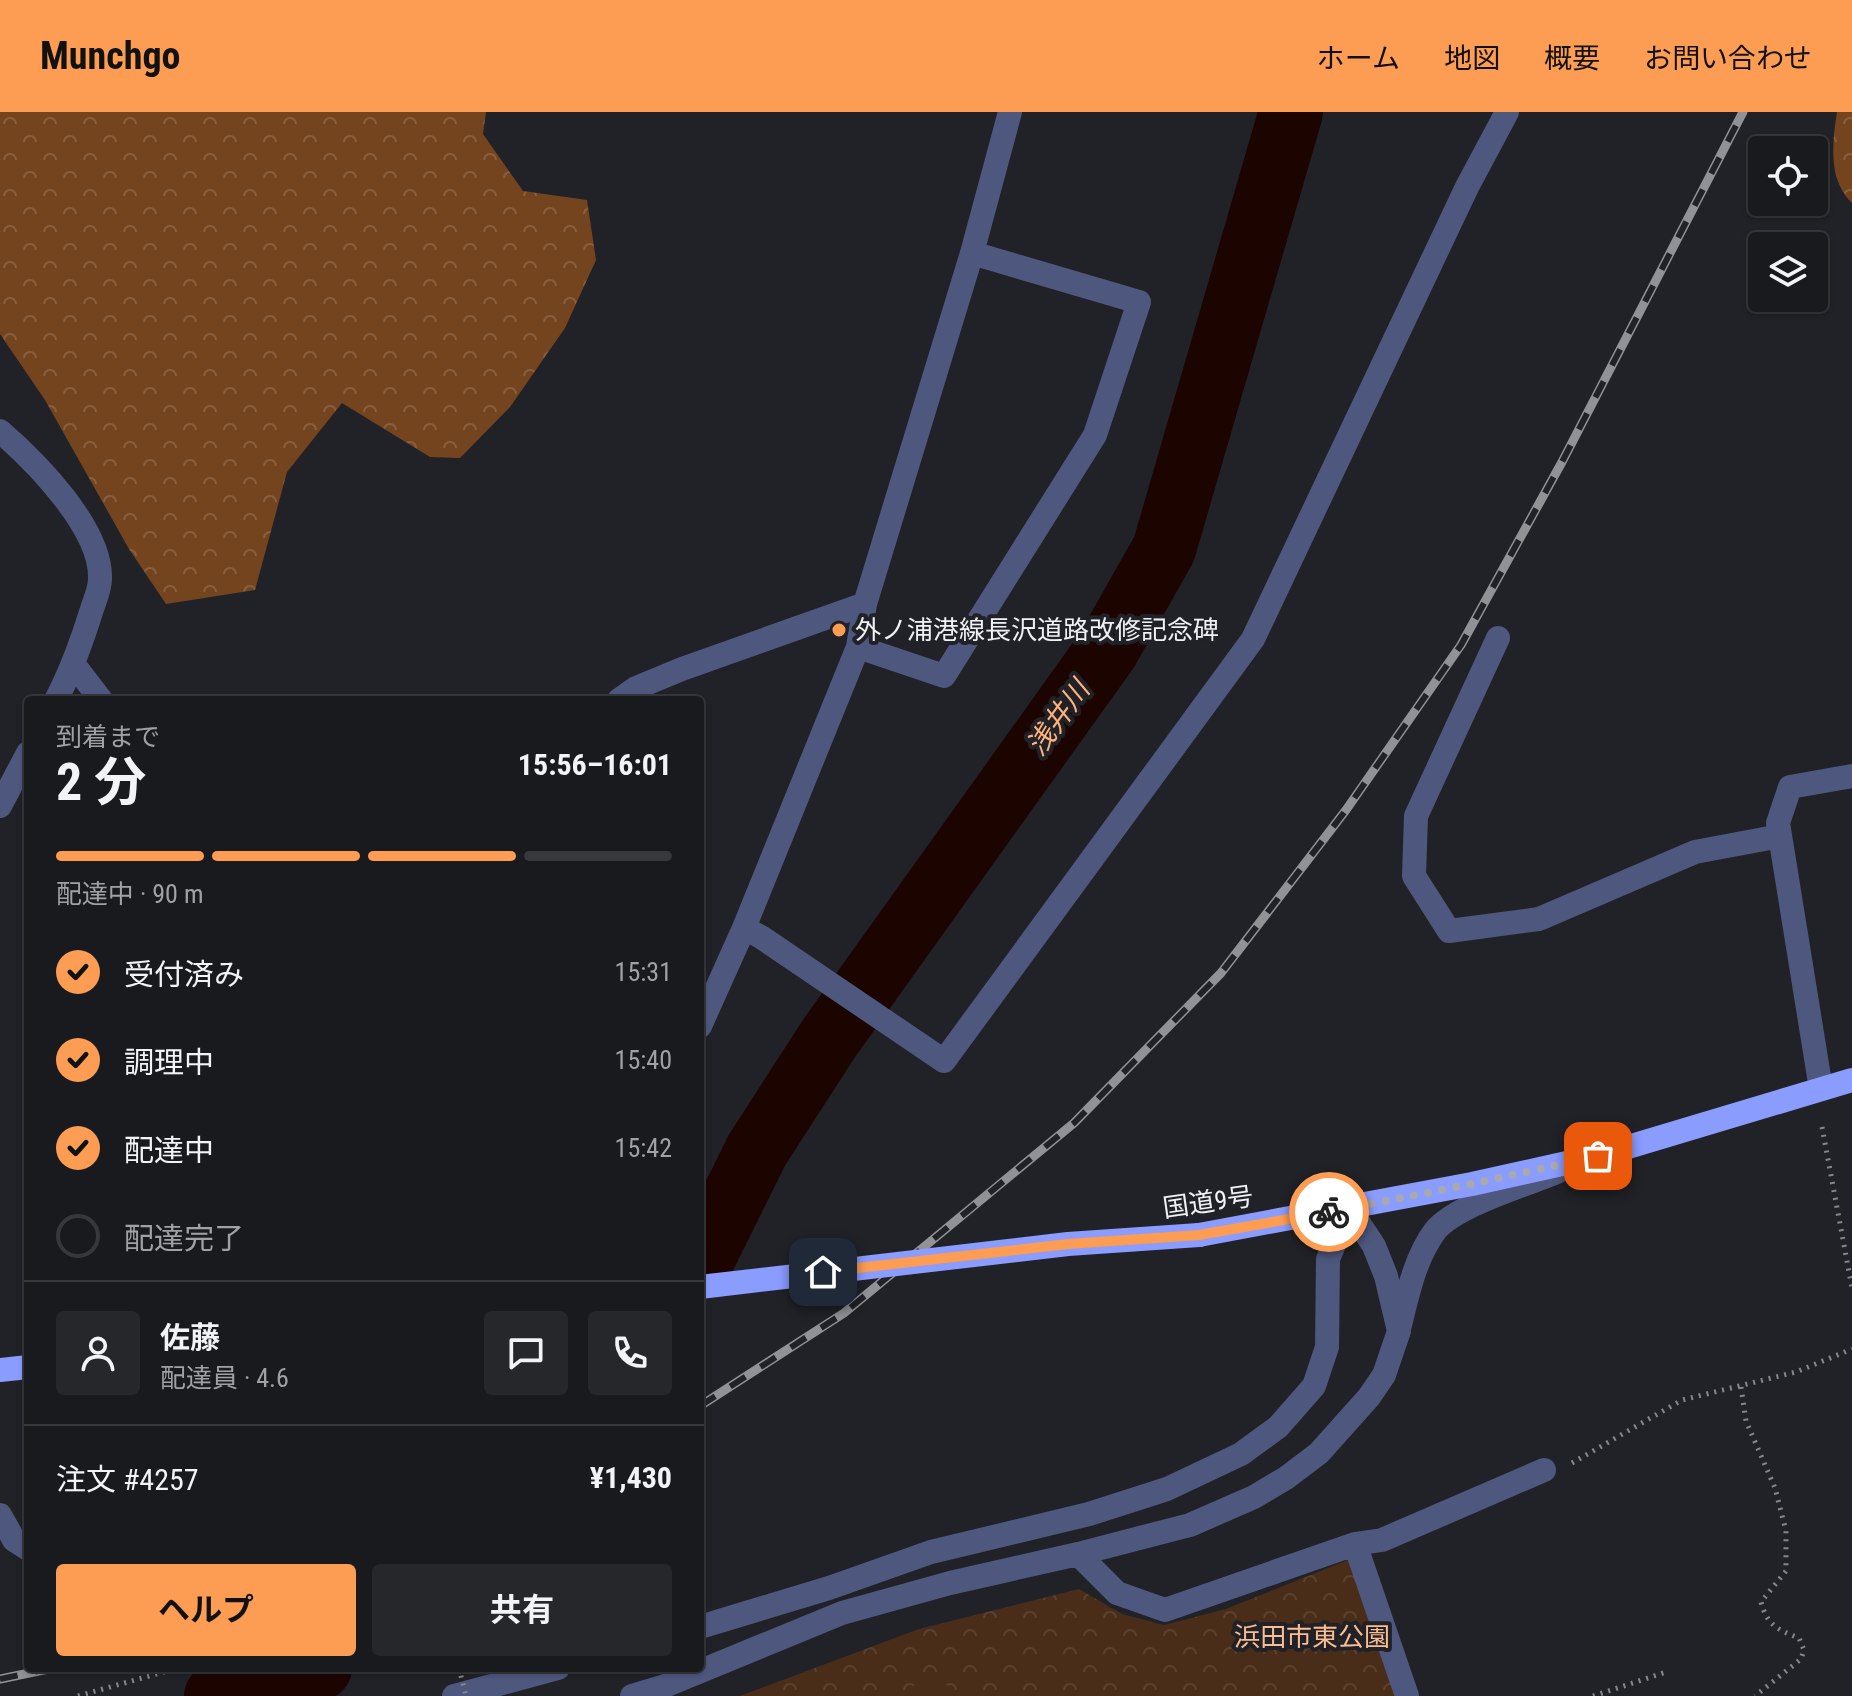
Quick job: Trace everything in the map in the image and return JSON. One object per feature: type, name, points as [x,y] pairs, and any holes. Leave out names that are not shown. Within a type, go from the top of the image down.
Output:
[{"type":"highway","name":"国道9号","points":[[704,1287],[1068,1244],[1199,1235],[1472,1184],[1598,1156],[1852,1080]]},
{"type":"highway","points":[[0,1370],[24,1367]]},
{"type":"street","points":[[704,1017],[744,928],[858,647],[865,604],[972,253],[1010,112]]},
{"type":"street","points":[[744,928],[944,1061],[1253,639],[1467,187],[1507,112]]},
{"type":"street","points":[[858,647],[944,676],[1095,435],[1139,302],[972,253]]},
{"type":"street","points":[[0,431],[73,509],[97,551],[100,581],[75,666],[58,696]]},
{"type":"street","points":[[625,696],[636,688],[682,669],[865,604]]},
{"type":"street","points":[[1498,638],[1416,816],[1414,876],[1449,931],[1539,919],[1695,852],[1780,836]]},
{"type":"street","points":[[75,666],[98,696]]},
{"type":"street","points":[[0,806],[24,761]]},
{"type":"street","points":[[1821,1089],[1778,823],[1790,787],[1852,776]]},
{"type":"street","points":[[704,1661],[842,1613],[950,1583],[1190,1525],[1254,1497],[1319,1453],[1369,1397],[1384,1375],[1414,1271],[1436,1231],[1458,1212],[1598,1156]]},
{"type":"street","points":[[1349,1208],[1374,1246],[1386,1276],[1399,1331]]},
{"type":"street","points":[[704,1626],[829,1588],[931,1552],[1089,1514],[1202,1475],[1241,1454],[1278,1427],[1314,1386],[1327,1347],[1328,1259],[1349,1208]]},
{"type":"street","points":[[1078,1554],[1117,1593],[1165,1610],[1355,1544],[1382,1540],[1544,1470]]},
{"type":"street","points":[[0,1515],[14,1540],[24,1546]]},
{"type":"street","points":[[1355,1544],[1407,1696]]},
{"type":"street","points":[[454,1696],[543,1672]]},
{"type":"street","points":[[632,1696],[658,1677]]},
{"type":"path","points":[[1822,1127],[1852,1288]]},
{"type":"path","points":[[1544,1470],[1565,1466],[1682,1400],[1796,1372],[1852,1349]]},
{"type":"path","points":[[1741,1387],[1746,1421],[1775,1488],[1786,1531],[1786,1571],[1761,1602],[1765,1617],[1776,1629],[1799,1638],[1804,1650],[1801,1659],[1755,1696]]},
{"type":"path","points":[[78,1696],[164,1672]]},
{"type":"path","points":[[460,1672],[466,1696]]},
{"type":"path","points":[[1593,1696],[1666,1672]]},
{"type":"green space","points":[[0,112],[486,112],[483,134],[523,191],[587,200],[596,260],[565,328],[510,407],[460,458],[430,457],[342,403],[287,472],[255,590],[166,604],[129,549],[45,400],[0,334]]},
{"type":"green space","points":[[1837,112],[1852,112],[1852,203],[1844,194],[1835,172],[1833,148]]},
{"type":"green space","name":"浜田市東公園","points":[[1348,1560],[1395,1696],[740,1696],[919,1629],[1079,1589],[1122,1614],[1164,1625],[1226,1609]]},
{"type":"green space","points":[[932,1669],[957,1696],[903,1696]]},
{"type":"waterway","points":[[1265,112],[1279,151]]},
{"type":"waterway","name":"浅井川","points":[[704,1257],[757,1150],[830,1037],[1107,650],[1164,549],[1291,112]]},
{"type":"waterway","name":"浅井川","points":[[216,1696],[305,1672]]},
{"type":"railway","points":[[704,1403],[844,1313],[1074,1123],[1221,973],[1346,810],[1461,645],[1562,462],[1743,112]]},
{"type":"railway","points":[[0,1679],[34,1672]]},
{"type":"way so far","points":[[1329,1212],[1598,1156]]},
{"type":"place","name":"外ノ浦港線長沢道路改修記念碑","points":[[839,630]]},
{"type":"route","points":[[823,1272],[1068,1244],[1199,1235],[1329,1212]]}]
